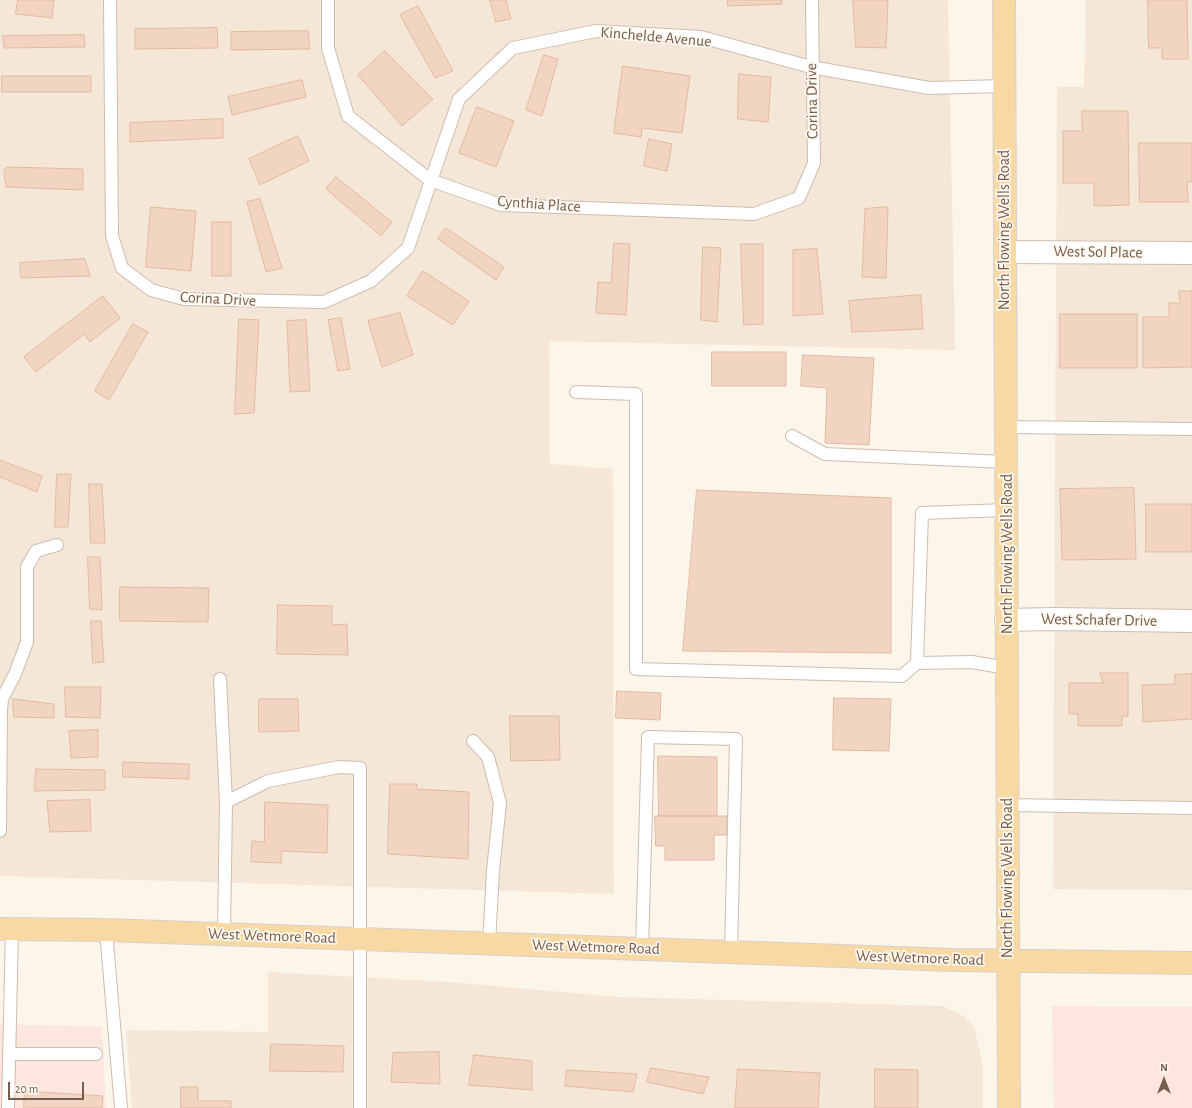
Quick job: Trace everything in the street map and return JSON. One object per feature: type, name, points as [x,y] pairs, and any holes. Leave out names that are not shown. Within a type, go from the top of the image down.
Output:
[{"type":"main road","name":"North Flowing Wells Road","points":[[1004,0],[1003,86],[1006,620],[1008,668],[1007,961],[1009,1108]]},
{"type":"main road","name":"West Wetmore Road","points":[[6,928],[106,930],[1007,961],[1192,963]]},
{"type":"street","name":"West Sol Place","points":[[1005,252],[1192,253]]},
{"type":"street","name":"West Schafer Drive","points":[[1006,620],[1054,618],[1192,621]]},
{"type":"lane","name":"Corina Drive","points":[[110,0],[112,236],[122,268],[151,290],[184,299],[324,302],[371,281],[408,248],[430,180]]},
{"type":"lane","name":"Cynthia Place","points":[[328,0],[328,48],[348,116],[430,180],[501,205],[754,214],[799,198]]},
{"type":"lane","name":"Corina Drive","points":[[799,198],[814,163],[811,67],[812,0]]},
{"type":"lane","name":"Kinchelde Avenue","points":[[430,180],[459,99],[513,48],[596,31],[701,37],[811,67],[929,88],[1003,86]]},
{"type":"lane","points":[[576,392],[636,394],[636,669],[902,676],[917,663],[972,662],[1008,668]]},
{"type":"lane","points":[[1005,428],[1192,429]]},
{"type":"lane","points":[[792,436],[825,454],[1006,462]]},
{"type":"lane","points":[[917,663],[922,512],[1006,510]]},
{"type":"lane","points":[[0,831],[2,698],[15,674],[27,642],[27,567],[36,551],[57,545]]},
{"type":"lane","points":[[220,679],[226,802],[224,934]]},
{"type":"lane","points":[[642,949],[648,738],[736,739],[731,952]]},
{"type":"lane","points":[[473,741],[488,757],[500,803],[492,871],[489,944]]},
{"type":"lane","points":[[226,802],[268,782],[339,767],[360,768],[360,1108]]},
{"type":"lane","points":[[1008,804],[1192,808]]},
{"type":"lane","points":[[6,928],[9,1054],[8,1108]]},
{"type":"lane","points":[[106,930],[121,1108]]},
{"type":"lane","points":[[9,1054],[96,1054]]},
{"type":"shaded area","points":[[0,0],[948,0],[955,350],[549,341],[550,464],[613,469],[614,894],[0,876]]},
{"type":"shaded area","points":[[1086,0],[1192,0],[1192,890],[1053,889],[1057,87],[1084,87]]},
{"type":"shaded area","points":[[268,972],[448,982],[618,997],[943,1006],[963,1016],[974,1027],[983,1066],[983,1108],[132,1108],[126,1030],[268,1032]]},
{"type":"shaded area","points":[[1052,1006],[1192,1007],[1192,1108],[1054,1108]]},
{"type":"shaded area","points":[[0,1024],[102,1027],[106,1108],[0,1108]]},
{"type":"building","points":[[18,0],[54,0],[52,18],[16,14]]},
{"type":"building","points":[[490,0],[506,0],[511,19],[496,22]]},
{"type":"building","points":[[728,0],[782,0],[782,4],[728,6]]},
{"type":"building","points":[[853,0],[888,0],[886,48],[856,47]]},
{"type":"building","points":[[1148,0],[1187,0],[1188,59],[1162,59],[1162,48],[1149,48]]},
{"type":"building","points":[[418,6],[453,71],[435,78],[400,15]]},
{"type":"building","points":[[217,28],[218,48],[135,49],[135,29]]},
{"type":"building","points":[[308,31],[310,49],[231,50],[231,32]]},
{"type":"building","points":[[84,35],[85,47],[4,48],[3,36]]},
{"type":"building","points":[[385,51],[433,99],[402,126],[358,75]]},
{"type":"building","points":[[544,55],[558,59],[542,116],[526,110]]},
{"type":"building","points":[[623,66],[690,76],[682,133],[642,128],[641,137],[614,133]]},
{"type":"building","points":[[739,74],[771,77],[768,122],[738,119]]},
{"type":"building","points":[[2,76],[91,76],[91,92],[2,92]]},
{"type":"building","points":[[302,80],[306,97],[232,115],[228,97]]},
{"type":"building","points":[[477,107],[514,121],[496,167],[459,153]]},
{"type":"building","points":[[1082,111],[1128,111],[1129,205],[1094,206],[1094,183],[1063,183],[1063,131],[1082,131]]},
{"type":"building","points":[[223,119],[223,138],[130,142],[130,123]]},
{"type":"building","points":[[298,136],[309,161],[260,185],[249,159]]},
{"type":"building","points":[[649,139],[672,144],[667,171],[644,166]]},
{"type":"building","points":[[1139,143],[1192,143],[1192,182],[1187,182],[1188,202],[1140,202]]},
{"type":"building","points":[[7,167],[83,169],[83,190],[6,187],[4,171]]},
{"type":"building","points":[[336,177],[392,222],[381,236],[326,189]]},
{"type":"building","points":[[260,199],[282,268],[266,272],[247,202]]},
{"type":"building","points":[[151,207],[196,211],[191,271],[146,267]]},
{"type":"building","points":[[888,207],[886,278],[862,277],[865,209]]},
{"type":"building","points":[[212,222],[231,222],[231,276],[212,276]]},
{"type":"building","points":[[446,228],[504,267],[496,280],[438,239]]},
{"type":"building","points":[[614,243],[630,244],[626,315],[596,313],[598,282],[611,283]]},
{"type":"building","points":[[741,244],[763,244],[763,324],[744,325]]},
{"type":"building","points":[[703,247],[721,248],[717,322],[701,320]]},
{"type":"building","points":[[817,249],[823,314],[793,316],[793,250]]},
{"type":"building","points":[[85,259],[90,276],[21,278],[20,263]]},
{"type":"building","points":[[423,271],[469,301],[453,325],[407,296]]},
{"type":"building","points":[[1179,291],[1192,291],[1192,367],[1143,368],[1143,317],[1169,317],[1169,303],[1180,303]]},
{"type":"building","points":[[921,295],[923,329],[852,332],[849,301]]},
{"type":"building","points":[[103,296],[120,318],[90,342],[84,334],[36,372],[24,357]]},
{"type":"building","points":[[400,313],[413,355],[382,367],[368,321]]},
{"type":"building","points":[[1060,314],[1137,314],[1137,368],[1060,368]]},
{"type":"building","points":[[341,318],[350,369],[338,371],[328,320]]},
{"type":"building","points":[[239,319],[259,320],[254,413],[235,414]]},
{"type":"building","points":[[306,320],[310,391],[290,392],[287,321]]},
{"type":"building","points":[[133,324],[148,332],[109,400],[95,391]]},
{"type":"building","points":[[712,352],[786,352],[786,386],[712,386]]},
{"type":"building","points":[[803,355],[874,358],[869,445],[825,443],[827,388],[801,386]]},
{"type":"building","points":[[0,460],[42,476],[37,492],[0,477]]},
{"type":"building","points":[[57,474],[71,474],[68,527],[55,527]]},
{"type":"building","points":[[89,484],[102,484],[105,543],[91,543]]},
{"type":"building","points":[[1134,488],[1136,559],[1062,560],[1060,489]]},
{"type":"building","points":[[697,490],[891,498],[891,653],[683,651]]},
{"type":"building","points":[[1146,504],[1192,504],[1192,552],[1146,552]]},
{"type":"building","points":[[88,557],[100,557],[102,610],[90,609]]},
{"type":"building","points":[[120,587],[209,588],[208,622],[120,621]]},
{"type":"building","points":[[278,605],[332,606],[332,625],[347,624],[348,655],[277,654]]},
{"type":"building","points":[[91,621],[101,621],[104,662],[93,663]]},
{"type":"building","points":[[1100,673],[1128,673],[1128,716],[1122,716],[1122,726],[1078,726],[1078,714],[1069,714],[1069,683],[1103,683]]},
{"type":"building","points":[[1192,674],[1192,719],[1143,722],[1142,685],[1175,684],[1175,675]]},
{"type":"building","points":[[65,687],[101,687],[100,718],[66,717]]},
{"type":"building","points":[[617,691],[661,693],[660,720],[616,718]]},
{"type":"building","points":[[834,698],[891,699],[889,751],[833,750]]},
{"type":"building","points":[[13,699],[54,704],[54,718],[14,717]]},
{"type":"building","points":[[259,699],[298,699],[299,731],[259,732]]},
{"type":"building","points":[[510,716],[559,716],[560,760],[511,761]]},
{"type":"building","points":[[98,730],[98,757],[71,758],[69,731]]},
{"type":"building","points":[[658,756],[717,757],[717,816],[659,816]]},
{"type":"building","points":[[123,762],[189,764],[189,779],[123,777]]},
{"type":"building","points":[[36,769],[105,770],[105,790],[35,791]]},
{"type":"building","points":[[390,784],[417,784],[417,789],[469,792],[468,859],[388,854]]},
{"type":"building","points":[[90,800],[91,831],[50,832],[47,801]]},
{"type":"building","points":[[265,802],[328,805],[327,853],[282,851],[281,863],[251,862],[252,841],[264,842]]},
{"type":"building","points":[[655,816],[727,816],[727,835],[714,835],[714,860],[665,860],[665,846],[656,846]]},
{"type":"building","points":[[271,1044],[344,1046],[343,1072],[270,1071]]},
{"type":"building","points":[[439,1052],[440,1084],[391,1082],[393,1053]]},
{"type":"building","points":[[474,1055],[532,1061],[532,1090],[469,1085]]},
{"type":"building","points":[[651,1068],[709,1077],[703,1094],[647,1082]]},
{"type":"building","points":[[738,1069],[820,1073],[818,1108],[735,1108]]},
{"type":"building","points":[[875,1069],[918,1070],[918,1108],[875,1108]]},
{"type":"building","points":[[567,1070],[637,1074],[633,1092],[565,1086]]},
{"type":"building","points":[[181,1087],[198,1087],[198,1101],[231,1101],[231,1108],[181,1108]]},
{"type":"building","points":[[25,1091],[103,1096],[102,1108],[24,1108]]}]
